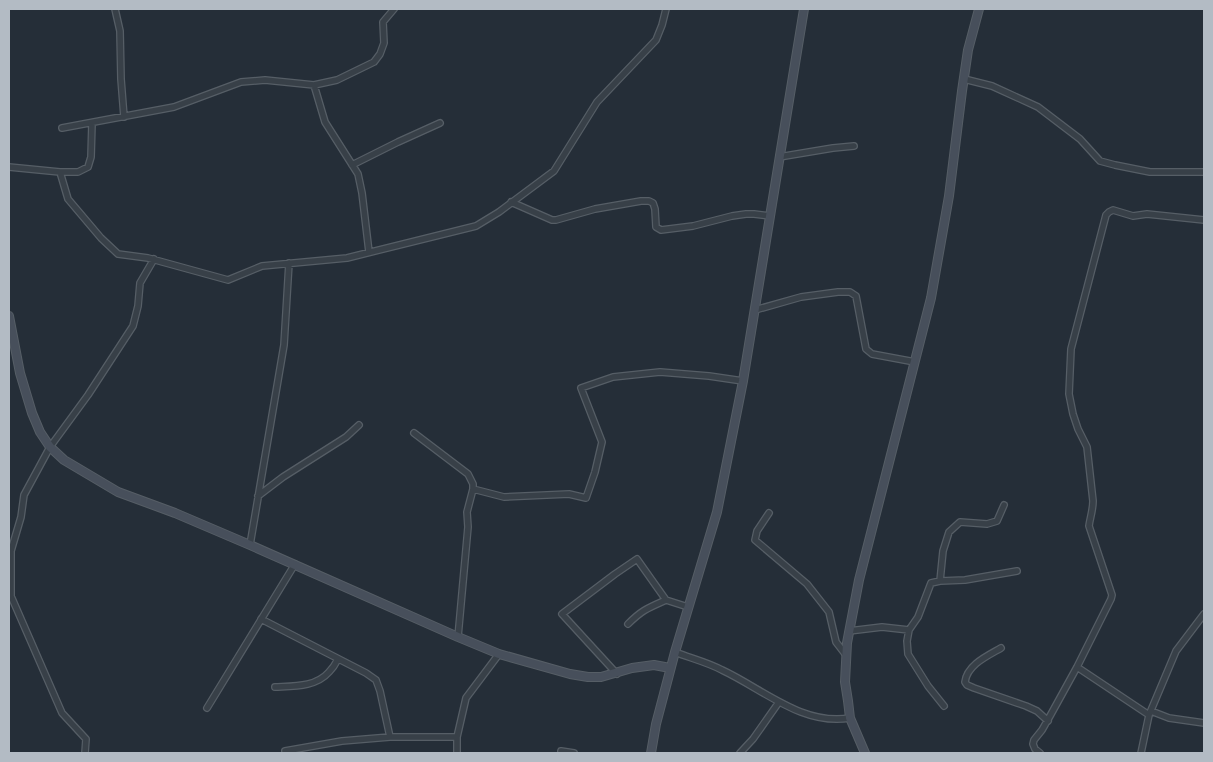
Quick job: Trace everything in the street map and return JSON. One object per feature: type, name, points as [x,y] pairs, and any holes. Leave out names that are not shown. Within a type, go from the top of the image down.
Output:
[{"type":"street","points":[[115,9],[120,31],[124,117]]},
{"type":"street","points":[[62,128],[174,107],[241,82],[265,80],[314,85],[337,80],[374,62],[380,54],[384,43],[383,22],[394,9]]},
{"type":"street","points":[[60,172],[68,198],[101,238],[118,254],[154,259],[228,280],[262,266],[347,258],[476,226],[499,212],[554,171],[597,102],[656,40],[666,9]]},
{"type":"street","points":[[650,753],[674,652],[716,512],[743,381],[804,9]]},
{"type":"street","points":[[865,753],[850,718],[846,682],[846,655],[849,631],[859,580],[915,362],[939,256],[949,196],[968,50],[979,9]]},
{"type":"street","points":[[964,79],[992,86],[1038,107],[1080,139],[1100,160],[1114,165],[1150,172],[1204,172]]},
{"type":"street","points":[[314,85],[325,122],[358,174],[362,193],[368,252]]},
{"type":"street","points":[[9,167],[78,172],[88,167],[91,157],[92,123]]},
{"type":"street","points":[[352,165],[440,123]]},
{"type":"street","points":[[779,157],[854,146]]},
{"type":"street","points":[[512,202],[552,220],[556,220],[595,209],[648,201],[653,203],[656,227],[661,230],[693,226],[746,214],[770,216]]},
{"type":"street","points":[[1040,753],[1033,744],[1034,740],[1048,721],[1112,595],[1089,526],[1093,501],[1087,447],[1072,414],[1069,394],[1071,349],[1076,337],[1106,214],[1113,210],[1133,216],[1147,214],[1204,220]]},
{"type":"street","points":[[85,753],[86,739],[62,713],[12,596],[11,552],[21,517],[24,495],[50,447],[88,395],[133,326],[138,306],[140,283],[154,259]]},
{"type":"street","points":[[250,544],[284,345],[289,263]]},
{"type":"street","points":[[754,310],[801,296],[850,292],[856,296],[866,349],[872,354],[915,362]]},
{"type":"street","points":[[9,316],[20,373],[40,432],[50,447],[64,460],[118,492],[250,544],[499,654],[570,674],[588,677],[601,677],[632,668],[654,665],[670,668]]},
{"type":"street","points":[[473,490],[504,497],[569,494],[586,498],[595,472],[602,442],[581,388],[613,377],[660,372],[743,381]]},
{"type":"street","points":[[258,496],[283,477],[346,438],[359,425]]},
{"type":"street","points":[[414,433],[468,474],[473,484],[467,512],[468,527],[458,637]]},
{"type":"street","points":[[940,581],[943,551],[949,532],[960,522],[987,524],[997,521],[1004,505]]},
{"type":"street","points":[[769,513],[757,531],[755,540],[808,584],[829,612],[836,642],[846,655]]},
{"type":"street","points":[[616,674],[562,614],[637,560],[666,600],[688,607]]},
{"type":"street","points":[[207,708],[295,564]]},
{"type":"street","points":[[944,706],[928,686],[908,654],[907,641],[909,630],[918,617],[931,583],[965,580],[1016,571]]},
{"type":"street","points":[[628,624],[638,613],[666,600]]},
{"type":"street","points":[[1141,753],[1150,713],[1176,651],[1204,614]]},
{"type":"street","points":[[261,619],[376,680],[390,737]]},
{"type":"street","points":[[849,631],[882,626],[909,630]]},
{"type":"street","points":[[1001,648],[978,662],[968,672],[965,682],[974,688],[1026,706],[1048,721]]},
{"type":"street","points":[[674,652],[721,669],[779,702],[816,718],[839,720],[850,718]]},
{"type":"street","points":[[457,753],[457,737],[466,698],[499,654]]},
{"type":"street","points":[[275,688],[312,683],[330,672],[338,659]]},
{"type":"street","points":[[1077,667],[1150,713],[1204,723]]},
{"type":"street","points":[[740,753],[753,739],[779,702]]},
{"type":"street","points":[[285,751],[342,741],[390,737],[457,737]]},
{"type":"street","points":[[561,751],[574,753]]}]
